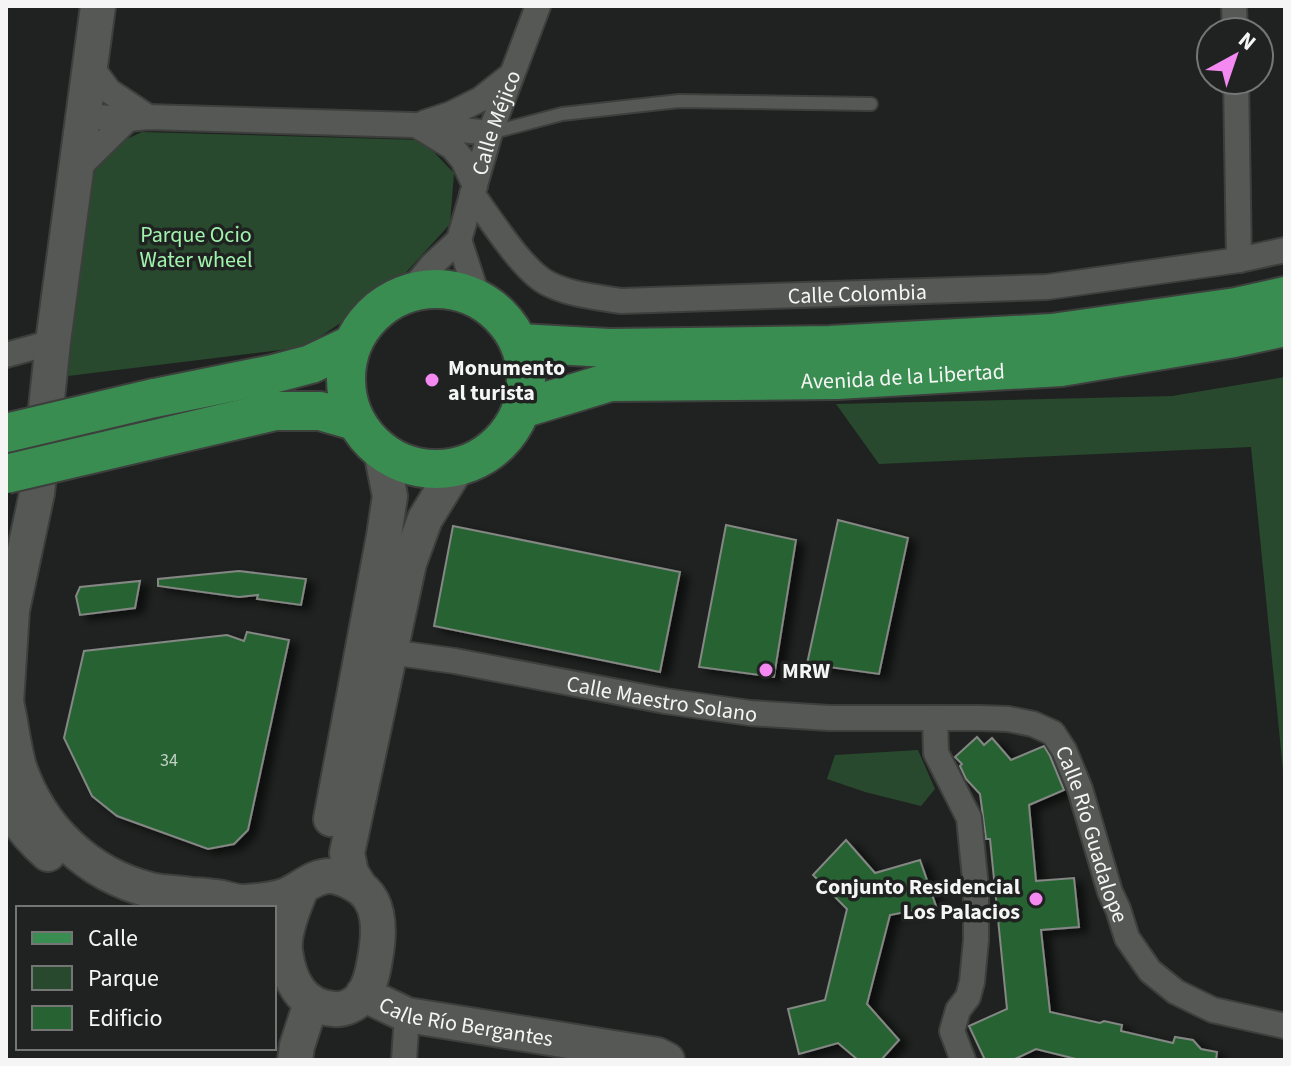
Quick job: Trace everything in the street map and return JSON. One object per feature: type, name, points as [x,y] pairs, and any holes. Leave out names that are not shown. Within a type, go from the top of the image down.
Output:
[{"type":"main road","points":[[98,6],[53,342],[22,484],[6,702],[19,765],[31,795],[65,843],[85,861],[119,880],[152,891],[217,897],[244,905],[279,898],[329,876],[345,879],[360,887]]},
{"type":"main road","points":[[419,289],[449,289],[478,298],[502,317],[519,343],[525,364],[526,387],[521,409],[507,435],[485,455],[457,467],[431,469],[405,464],[381,451],[355,421],[347,397],[345,371],[351,345],[366,319],[390,300],[419,289]]},
{"type":"main road","name":"Avenida de la Libertad","points":[[519,343],[609,348],[830,345],[1052,333],[1236,307],[1285,296]]},
{"type":"main road","name":"Avenida de la Libertad","points":[[521,409],[610,382],[837,380],[1061,367],[1285,327]]},
{"type":"main road","points":[[6,433],[273,374],[311,364],[351,345]]},
{"type":"main road","points":[[22,484],[147,441],[275,411],[320,411],[355,421]]},
{"type":"main road","points":[[381,451],[390,496],[326,845],[279,941],[292,982],[305,999],[317,1007],[345,1009],[360,999],[374,972],[377,915],[372,899],[351,873],[347,853],[409,563],[425,519],[457,467]]},
{"type":"main road","points":[[7,814],[17,798],[12,765],[16,754]]},
{"type":"main road","points":[[7,814],[22,809],[31,813],[57,847],[75,863],[102,870]]},
{"type":"main road","points":[[7,814],[75,877],[108,891],[131,895],[152,891]]},
{"type":"main road","name":"Calle Río Bergantes","points":[[363,994],[407,1015],[657,1055],[667,1060]]},
{"type":"main road","points":[[295,1060],[311,1003]]},
{"type":"street","name":"Calle Méjico","points":[[459,240],[490,133],[538,6]]},
{"type":"street","points":[[89,64],[109,91],[138,118]]},
{"type":"street","points":[[417,125],[451,114],[481,99],[512,75]]},
{"type":"street","points":[[1236,96],[1239,260]]},
{"type":"street","points":[[82,116],[417,125],[490,133]]},
{"type":"street","points":[[75,171],[138,118]]},
{"type":"street","name":"Calle Colombia","points":[[417,125],[452,147],[463,160],[474,190],[517,255],[546,283],[582,295],[621,301],[1047,287],[1239,260],[1285,250]]},
{"type":"street","points":[[409,293],[432,265],[459,240],[478,298]]},
{"type":"street","points":[[6,355],[53,342]]},
{"type":"street","name":"Calle Maestro Solano","points":[[390,652],[750,713],[829,718],[935,719]]},
{"type":"street","points":[[935,719],[936,753],[969,818],[976,888],[972,982],[952,1031],[963,1060]]},
{"type":"street","name":"Calle Río Guadalope","points":[[935,719],[1008,719],[1033,724],[1053,733],[1064,750],[1080,789],[1127,938],[1150,971],[1176,992],[1213,1010],[1285,1026]]},
{"type":"street","points":[[404,1060],[407,1015]]},
{"type":"lane","points":[[490,133],[562,114],[679,101],[871,104]]},
{"type":"green space","name":"Parque Ocio Water wheel","points":[[142,132],[422,140],[454,173],[450,224],[392,288],[305,347],[68,376],[88,179],[103,150]]},
{"type":"green space","points":[[1285,377],[1285,791],[1251,447],[879,464],[836,404],[1172,396]]},
{"type":"green space","points":[[918,750],[935,789],[921,806],[827,779],[835,755]]},
{"type":"building","points":[[838,520],[908,538],[879,674],[807,664]]},
{"type":"building","points":[[726,525],[796,540],[774,677],[699,667]]},
{"type":"building","points":[[453,526],[680,572],[660,672],[434,626]]},
{"type":"building","points":[[239,571],[306,579],[301,605],[257,599],[258,595],[239,597],[158,586],[158,579]]},
{"type":"building","points":[[140,581],[135,608],[80,615],[76,596],[80,587]]},
{"type":"building","points":[[247,632],[289,640],[248,830],[234,844],[208,849],[117,816],[92,796],[64,738],[84,651],[227,635],[244,641]]},
{"type":"building","name":"Conjunto Residencial Los Palacios","points":[[977,737],[984,745],[992,738],[1011,760],[1044,746],[1064,790],[1029,805],[1036,881],[1074,878],[1079,927],[1041,930],[1050,1012],[1122,1025],[1121,1031],[1173,1043],[1175,1037],[1193,1040],[1201,1049],[1217,1052],[1216,1060],[1080,1060],[1036,1049],[1013,1060],[985,1060],[969,1026],[1007,1009],[990,839],[986,839],[980,794],[966,779],[960,766],[962,764],[955,757]]},
{"type":"building","points":[[846,840],[875,873],[920,860],[936,906],[890,915],[867,1004],[899,1040],[881,1060],[858,1060],[838,1043],[799,1054],[788,1009],[825,1000],[847,909],[813,875]]},
{"type":"place","name":"Monumento al turista","points":[[432,380]]},
{"type":"place","name":"MRW","points":[[766,670]]},
{"type":"place","name":"Conjunto Residencial Los Palacios","points":[[1036,899]]}]
